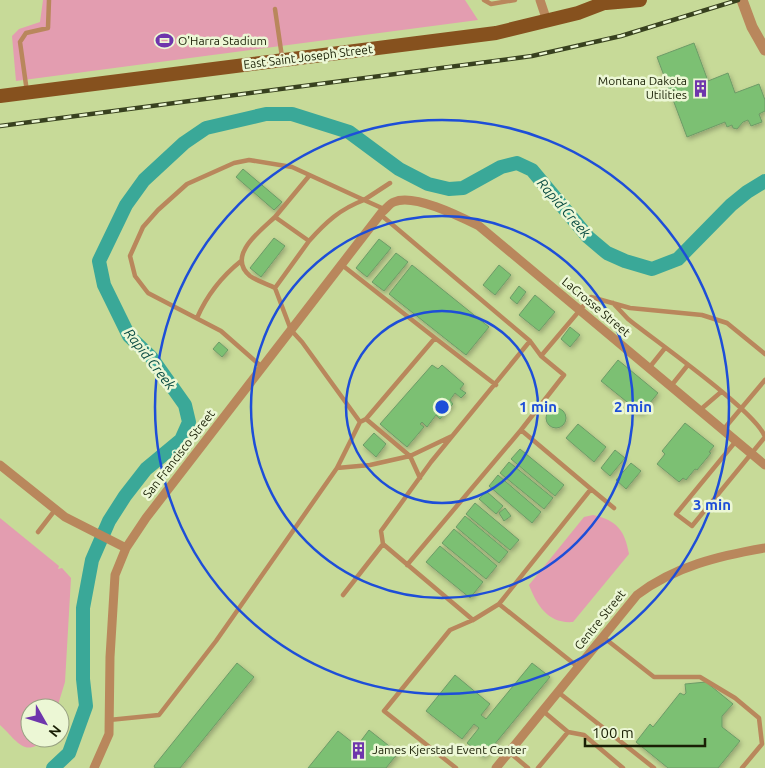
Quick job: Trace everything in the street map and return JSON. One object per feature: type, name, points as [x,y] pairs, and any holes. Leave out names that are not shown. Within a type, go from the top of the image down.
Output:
[{"type":"main road","name":"East Saint Joseph Street","points":[[0,96],[496,33],[547,21],[609,2],[640,0]]},
{"type":"street","points":[[540,0],[547,21]]},
{"type":"street","points":[[742,0],[752,27],[765,50]]},
{"type":"street","name":"LaCrosse Street","points":[[394,202],[412,200],[451,212],[479,226],[765,465]]},
{"type":"street","name":"San Francisco Street","points":[[94,768],[109,734],[115,575],[126,548],[146,518],[290,330],[383,212],[394,202]]},
{"type":"street","points":[[0,465],[55,510],[81,526],[126,548]]},
{"type":"street","name":"Centre Street","points":[[496,768],[636,595],[666,576],[684,568],[723,556],[765,548]]},
{"type":"lane","points":[[27,93],[20,42],[26,34],[48,28],[49,0]]},
{"type":"lane","points":[[484,0],[491,4],[515,0]]},
{"type":"lane","points":[[275,9],[282,61]]},
{"type":"lane","points":[[262,368],[221,331],[148,293],[135,276],[130,256],[143,227],[158,210],[187,184],[234,163],[249,160],[292,167],[364,200],[383,212],[530,341],[541,356],[564,374],[520,430],[407,564]]},
{"type":"lane","points":[[197,318],[203,304],[223,275],[241,260],[243,252],[254,237],[275,217],[309,176]]},
{"type":"lane","points":[[275,288],[326,222],[345,207],[364,200],[390,183]]},
{"type":"lane","points":[[275,217],[310,241]]},
{"type":"lane","points":[[241,260],[251,276],[275,288],[290,330],[302,342],[360,422]]},
{"type":"lane","points":[[342,264],[496,385]]},
{"type":"lane","points":[[541,356],[592,296],[613,303],[650,311],[702,315],[727,323],[765,354]]},
{"type":"lane","points":[[613,303],[628,319],[742,408],[763,430],[765,438],[692,526],[676,514],[736,441]]},
{"type":"lane","points":[[109,720],[159,715],[216,641],[337,468],[360,422],[366,419],[435,338]]},
{"type":"lane","points":[[343,595],[382,544],[381,531],[420,478],[530,341]]},
{"type":"lane","points":[[649,368],[665,348]]},
{"type":"lane","points":[[671,386],[687,366]]},
{"type":"lane","points":[[724,430],[765,380]]},
{"type":"lane","points":[[700,410],[721,392]]},
{"type":"lane","points":[[366,419],[410,456],[420,478]]},
{"type":"lane","points":[[520,430],[614,508]]},
{"type":"lane","points":[[337,468],[370,466],[410,456],[453,436]]},
{"type":"lane","points":[[456,768],[384,711],[450,630],[473,620],[499,604],[591,489]]},
{"type":"lane","points":[[38,532],[55,510]]},
{"type":"lane","points":[[382,544],[473,620]]},
{"type":"lane","points":[[499,604],[578,667]]},
{"type":"lane","points":[[603,637],[654,677],[700,677],[735,698],[759,718],[762,744],[742,768]]},
{"type":"lane","points":[[558,692],[654,768]]},
{"type":"lane","points":[[543,711],[568,732],[584,735],[623,768]]},
{"type":"lane","points":[[538,768],[568,732]]},
{"type":"lane","points":[[509,752],[528,768]]},
{"type":"shaded area","name":"O'Harra Stadium","points":[[43,0],[465,0],[478,20],[16,81],[12,36],[19,29],[40,22]]},
{"type":"shaded area","points":[[593,515],[614,523],[625,539],[629,554],[573,622],[557,620],[540,606],[529,585],[584,517]]},
{"type":"shaded area","points":[[0,518],[59,566],[58,569],[62,568],[71,578],[65,682],[60,698],[20,698],[20,745],[0,725]]},
{"type":"building","name":"Montana Dakota Utilities","points":[[694,43],[708,81],[728,73],[735,93],[759,84],[765,100],[765,111],[759,114],[762,122],[751,126],[748,120],[743,122],[737,129],[733,128],[732,125],[727,127],[725,122],[687,137],[657,57]]},
{"type":"building","points":[[243,169],[282,202],[274,210],[236,177]]},
{"type":"building","points":[[274,238],[285,246],[261,277],[250,268]]},
{"type":"building","points":[[379,239],[391,248],[367,277],[356,268]]},
{"type":"building","points":[[396,253],[408,262],[384,291],[372,282]]},
{"type":"building","points":[[412,265],[489,327],[466,355],[389,294]]},
{"type":"building","points":[[499,265],[511,275],[495,295],[483,285]]},
{"type":"building","points":[[519,286],[526,292],[517,304],[510,298]]},
{"type":"building","points":[[535,295],[555,312],[539,331],[519,315]]},
{"type":"building","points":[[570,327],[580,335],[570,347],[561,339]]},
{"type":"building","points":[[219,342],[228,350],[222,357],[213,349]]},
{"type":"building","points":[[618,360],[658,393],[641,414],[637,410],[634,413],[629,409],[632,406],[601,381]]},
{"type":"building","points":[[432,365],[438,369],[442,365],[464,384],[460,389],[466,393],[461,398],[455,393],[450,400],[453,404],[440,419],[436,415],[427,427],[422,422],[420,424],[424,427],[407,447],[380,424]]},
{"type":"building","points":[[556,408],[563,411],[566,418],[563,425],[556,428],[549,425],[546,418],[549,411]]},
{"type":"building","points":[[685,423],[714,446],[709,452],[711,453],[697,470],[695,469],[686,480],[683,478],[679,482],[657,464],[665,454],[662,451]]},
{"type":"building","points":[[578,424],[606,447],[594,462],[566,438]]},
{"type":"building","points":[[374,433],[386,444],[376,457],[363,445]]},
{"type":"building","points":[[520,449],[564,485],[555,496],[511,459]]},
{"type":"building","points":[[615,450],[625,458],[610,476],[601,468]]},
{"type":"building","points":[[509,462],[553,498],[544,509],[500,473]]},
{"type":"building","points":[[631,463],[641,471],[626,489],[616,480]]},
{"type":"building","points":[[498,475],[541,512],[532,523],[489,486]]},
{"type":"building","points":[[486,491],[503,506],[496,514],[479,499]]},
{"type":"building","points":[[475,503],[519,540],[510,550],[466,514]]},
{"type":"building","points":[[505,508],[511,516],[504,521],[499,513]]},
{"type":"building","points":[[465,516],[508,552],[499,563],[456,527]]},
{"type":"building","points":[[454,529],[497,566],[486,579],[442,543]]},
{"type":"building","points":[[440,546],[483,582],[470,598],[426,562]]},
{"type":"building","points":[[237,663],[254,677],[180,768],[155,768],[154,766]]},
{"type":"building","points":[[532,663],[550,677],[484,757],[467,743],[479,728],[474,724],[462,739],[426,711],[455,675],[490,704],[481,715],[486,719]]},
{"type":"building","points":[[706,682],[733,704],[722,716],[722,727],[740,741],[718,768],[668,768],[636,742],[650,724],[653,727],[680,693],[684,695],[686,693],[685,684]]},
{"type":"building","name":"James Kjerstad Event Center","points":[[369,730],[398,753],[386,768],[308,768],[338,731],[357,746]]},
{"type":"waterway","name":"Rapid Creek","points":[[53,768],[69,753],[86,706],[83,679],[83,608],[92,560],[109,521],[125,496],[146,469],[181,440],[189,422],[185,405],[151,357],[129,336],[104,285],[99,261],[126,205],[144,180],[184,143],[206,128],[266,114],[292,114],[349,132],[399,169],[428,184],[449,189],[463,188],[501,167],[517,163],[532,170],[588,237],[607,253],[625,261],[652,269],[678,259],[731,205],[765,181]]},
{"type":"railway","points":[[0,126],[532,56],[621,36],[738,0]]},
{"type":"place","name":"O'Harra Stadium","points":[[164,41]]},
{"type":"place","name":"Montana Dakota Utilities","points":[[701,88]]},
{"type":"place","name":"James Kjerstad Event Center","points":[[358,750]]}]
